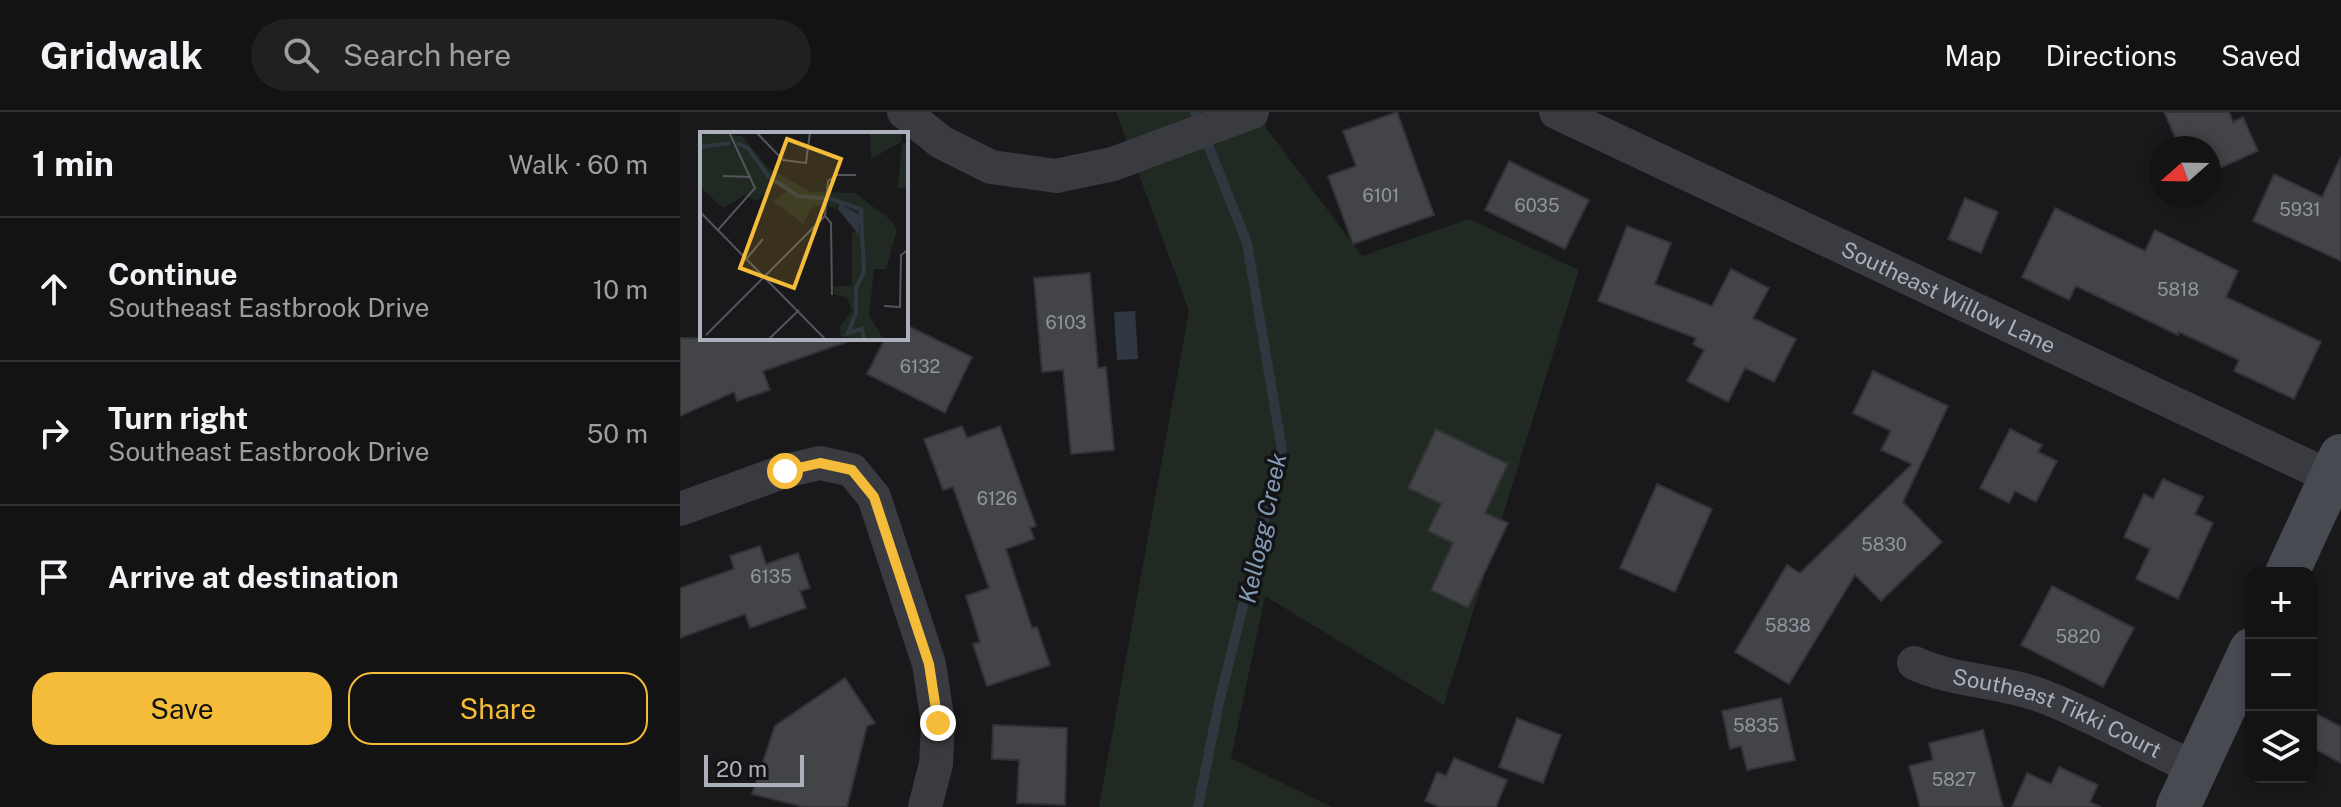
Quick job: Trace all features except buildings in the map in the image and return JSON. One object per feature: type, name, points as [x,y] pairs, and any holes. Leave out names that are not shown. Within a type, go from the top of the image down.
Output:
[{"type":"street","points":[[904,112],[941,142],[991,167],[1056,176],[1113,164],[1238,117]]},
{"type":"street","name":"Southeast Willow Lane","points":[[1556,112],[2338,472]]},
{"type":"street","points":[[680,509],[785,471],[820,463],[852,470],[874,497],[929,664],[938,723],[936,764],[925,807]]},
{"type":"street","points":[[2290,567],[2338,472]]},
{"type":"street","name":"Southeast Tikki Court","points":[[1914,663],[1938,674],[1986,681],[2044,696],[2187,788]]},
{"type":"street","points":[[2187,788],[2245,663]]},
{"type":"shaded area","points":[[1116,112],[1267,112],[1266,128],[1362,256],[1469,219],[1579,270],[1444,705],[1265,596],[1231,758],[1332,807],[1099,807],[1189,311]]},
{"type":"shaded area","points":[[1135,311],[1138,359],[1117,360],[1114,312]]},
{"type":"waterway","name":"Kellogg Creek","points":[[1195,112],[1247,243],[1282,450],[1219,703],[1198,807]]},
{"type":"route","points":[[785,471],[820,463],[852,470],[874,497],[929,664],[938,723]]}]
